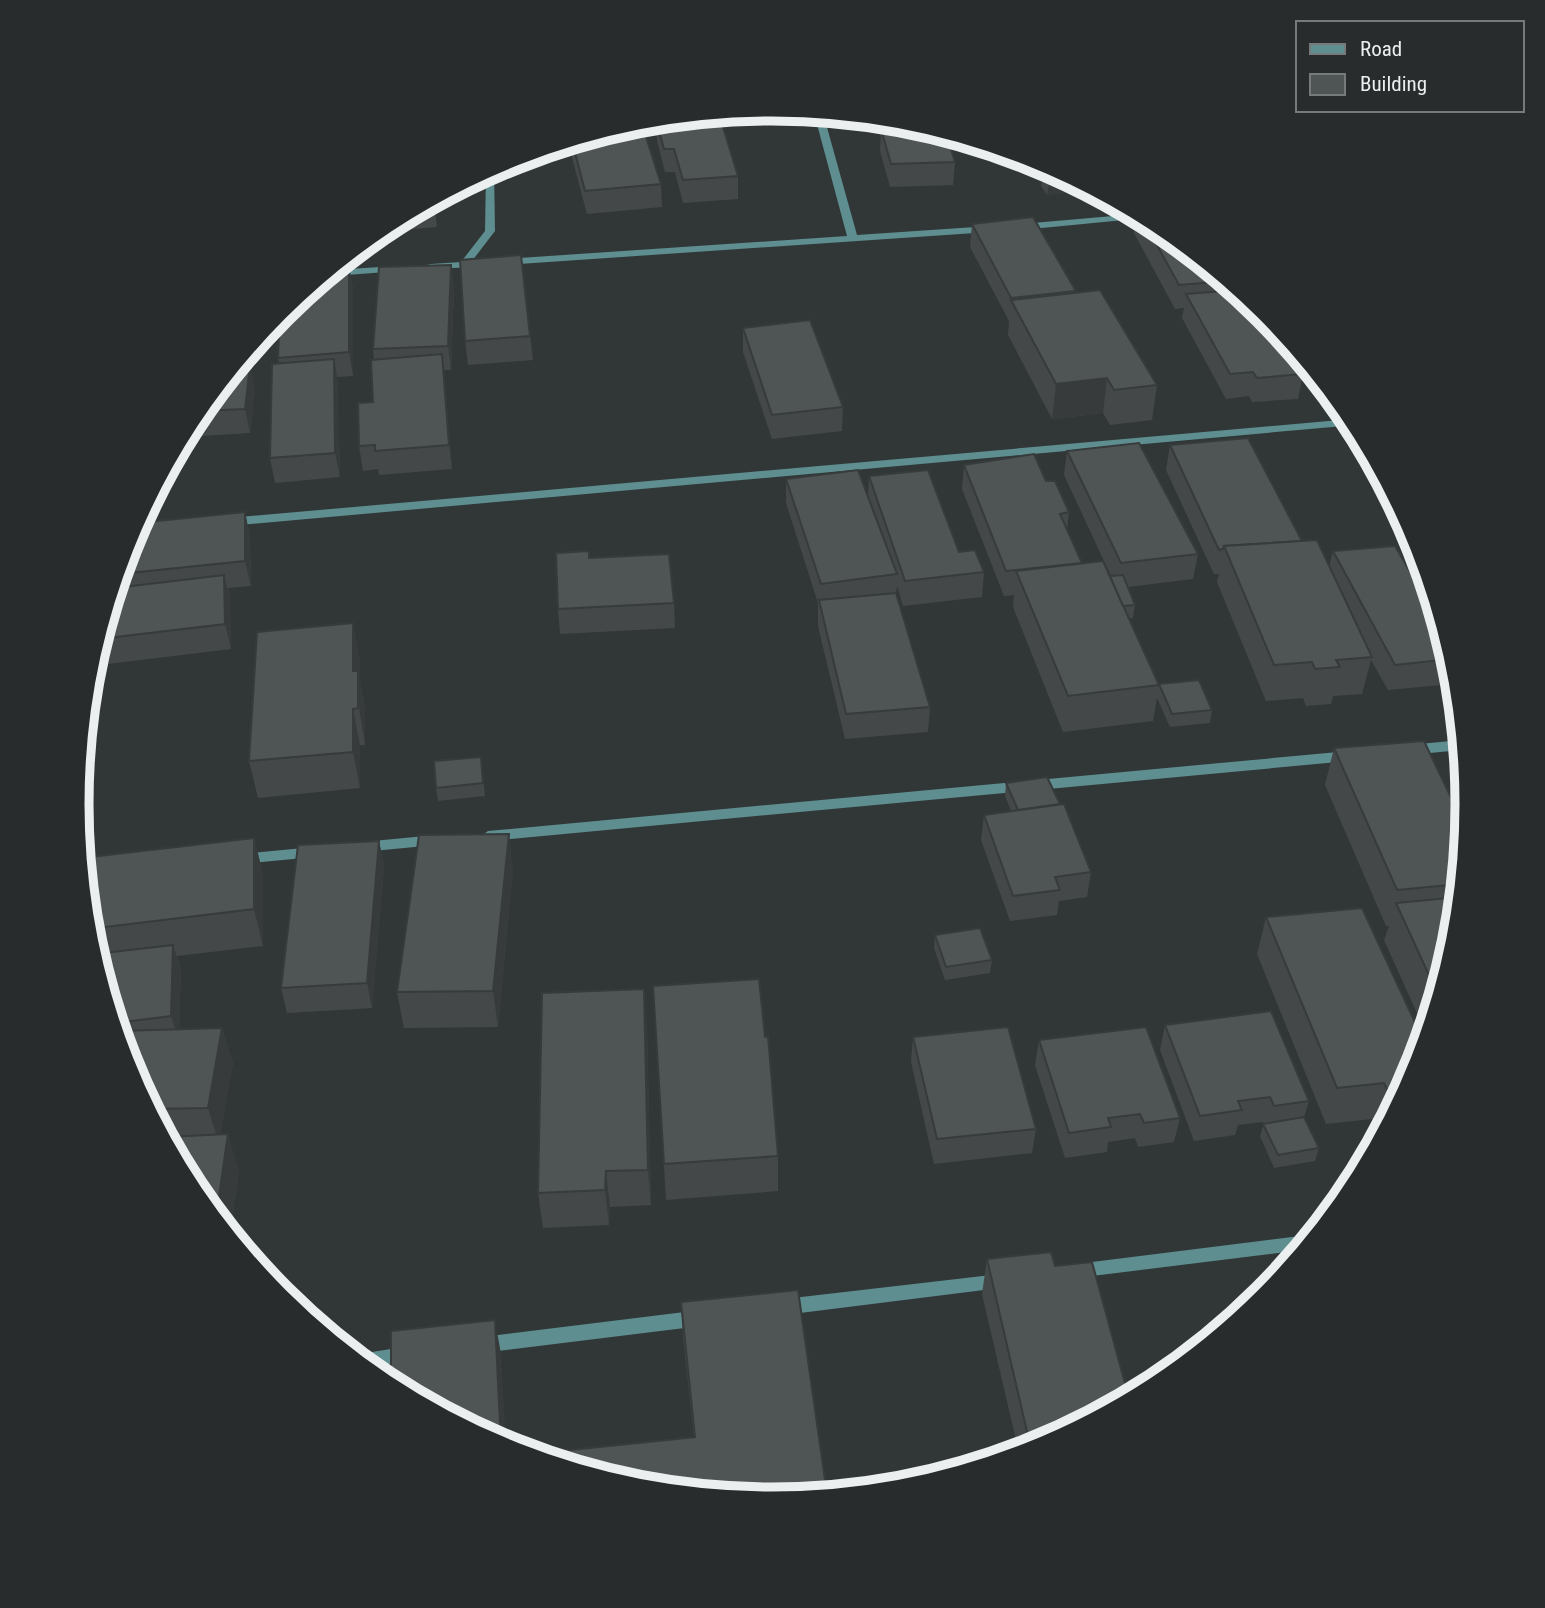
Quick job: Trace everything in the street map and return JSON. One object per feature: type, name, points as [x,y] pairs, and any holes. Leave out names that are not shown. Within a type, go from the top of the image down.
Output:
[{"type":"street","points":[[821,122],[853,238]]},
{"type":"street","points":[[465,264],[491,231],[491,182]]},
{"type":"street","points":[[1011,228],[1123,218]]},
{"type":"street","points":[[424,267],[998,229]]},
{"type":"street","points":[[343,273],[410,268]]},
{"type":"street","points":[[217,523],[1340,423]]},
{"type":"street","points":[[1393,752],[1453,746]]},
{"type":"street","points":[[474,837],[1365,754]]},
{"type":"street","points":[[223,860],[446,839]]},
{"type":"street","points":[[1060,1273],[1295,1244]]},
{"type":"street","points":[[772,1309],[1019,1278]]},
{"type":"street","points":[[469,1346],[717,1316]]},
{"type":"street","points":[[374,1358],[428,1352]]},
{"type":"building","points":[[722,123],[738,176],[683,180],[674,149],[664,149],[659,131]]},
{"type":"building","points":[[881,130],[949,144],[955,162],[891,164]]},
{"type":"building","points":[[645,133],[661,184],[585,191],[574,151]]},
{"type":"building","points":[[1033,217],[1076,291],[1011,298],[972,224]]},
{"type":"building","points":[[1152,236],[1213,282],[1179,285]]},
{"type":"building","points":[[521,255],[530,336],[465,341],[460,260]]},
{"type":"building","points":[[451,265],[448,346],[373,349],[379,267]]},
{"type":"building","points":[[349,268],[349,352],[278,358],[279,332],[322,290]]},
{"type":"building","points":[[1100,290],[1157,385],[1114,390],[1107,378],[1056,384],[1011,300]]},
{"type":"building","points":[[1224,291],[1256,321],[1303,374],[1257,378],[1253,372],[1230,374],[1186,294]]},
{"type":"building","points":[[810,320],[843,407],[772,415],[743,328]]},
{"type":"building","points":[[442,354],[449,445],[375,451],[375,445],[359,446],[358,403],[373,402],[371,360]]},
{"type":"building","points":[[334,359],[335,453],[270,458],[272,364]]},
{"type":"building","points":[[250,365],[245,409],[214,410],[230,388]]},
{"type":"building","points":[[1248,438],[1302,541],[1224,546],[1219,550],[1170,445]]},
{"type":"building","points":[[1139,443],[1198,554],[1121,563],[1067,451]]},
{"type":"building","points":[[1034,454],[1046,481],[1055,481],[1069,512],[1060,514],[1082,563],[1006,571],[964,465]]},
{"type":"building","points":[[858,470],[897,574],[821,584],[786,479]]},
{"type":"building","points":[[928,470],[959,552],[975,550],[984,572],[905,581],[869,476]]},
{"type":"building","points":[[245,512],[245,561],[130,573],[151,522]]},
{"type":"building","points":[[1317,540],[1372,657],[1336,660],[1340,667],[1315,669],[1312,662],[1274,665],[1224,546]]},
{"type":"building","points":[[1395,546],[1413,577],[1416,577],[1440,660],[1395,665],[1333,551]]},
{"type":"building","points":[[589,551],[589,558],[669,554],[674,603],[558,609],[556,553]]},
{"type":"building","points":[[1103,561],[1159,685],[1068,696],[1016,571]]},
{"type":"building","points":[[224,575],[225,624],[110,638],[125,587]]},
{"type":"building","points":[[1123,575],[1135,605],[1123,606],[1110,576]]},
{"type":"building","points":[[896,593],[930,707],[846,714],[819,600]]},
{"type":"building","points":[[353,623],[353,671],[358,671],[358,708],[353,709],[353,752],[249,761],[257,632]]},
{"type":"building","points":[[1199,680],[1212,710],[1172,714],[1159,684]]},
{"type":"building","points":[[1424,741],[1456,808],[1451,885],[1397,890],[1334,748]]},
{"type":"building","points":[[481,757],[483,783],[436,788],[434,761]]},
{"type":"building","points":[[1047,777],[1060,804],[1018,810],[1006,783]]},
{"type":"building","points":[[1064,804],[1091,872],[1055,877],[1060,890],[1013,896],[984,815]]},
{"type":"building","points":[[509,834],[493,991],[397,992],[419,835]]},
{"type":"building","points":[[254,838],[254,909],[101,928],[92,857]]},
{"type":"building","points":[[379,841],[367,983],[281,988],[298,845]]},
{"type":"building","points":[[1449,898],[1432,982],[1396,903]]},
{"type":"building","points":[[1362,908],[1418,1028],[1392,1091],[1388,1091],[1384,1083],[1337,1088],[1266,917]]},
{"type":"building","points":[[980,928],[992,960],[946,967],[935,935]]},
{"type":"building","points":[[173,945],[171,1016],[125,1022],[106,953]]},
{"type":"building","points":[[759,979],[765,1037],[768,1036],[778,1156],[664,1164],[653,986]]},
{"type":"building","points":[[644,989],[648,1170],[606,1171],[605,1190],[538,1193],[542,993]]},
{"type":"building","points":[[1271,1011],[1309,1101],[1274,1106],[1270,1097],[1238,1101],[1242,1110],[1200,1116],[1165,1025]]},
{"type":"building","points":[[1008,1027],[1036,1129],[937,1139],[913,1037]]},
{"type":"building","points":[[1146,1027],[1180,1118],[1144,1123],[1140,1114],[1108,1118],[1111,1127],[1069,1133],[1039,1040]]},
{"type":"building","points":[[222,1028],[208,1108],[161,1109],[128,1031]]},
{"type":"building","points":[[1304,1117],[1319,1148],[1278,1155],[1263,1124]]},
{"type":"building","points":[[228,1134],[218,1203],[204,1184],[176,1137]]},
{"type":"building","points":[[1051,1252],[1055,1266],[1092,1262],[1126,1388],[1075,1417],[1028,1437],[987,1259]]},
{"type":"building","points":[[798,1290],[826,1485],[728,1486],[683,1481],[639,1474],[555,1452],[695,1437],[681,1302]]},
{"type":"building","points":[[495,1320],[500,1430],[431,1396],[391,1371],[391,1331]]}]
